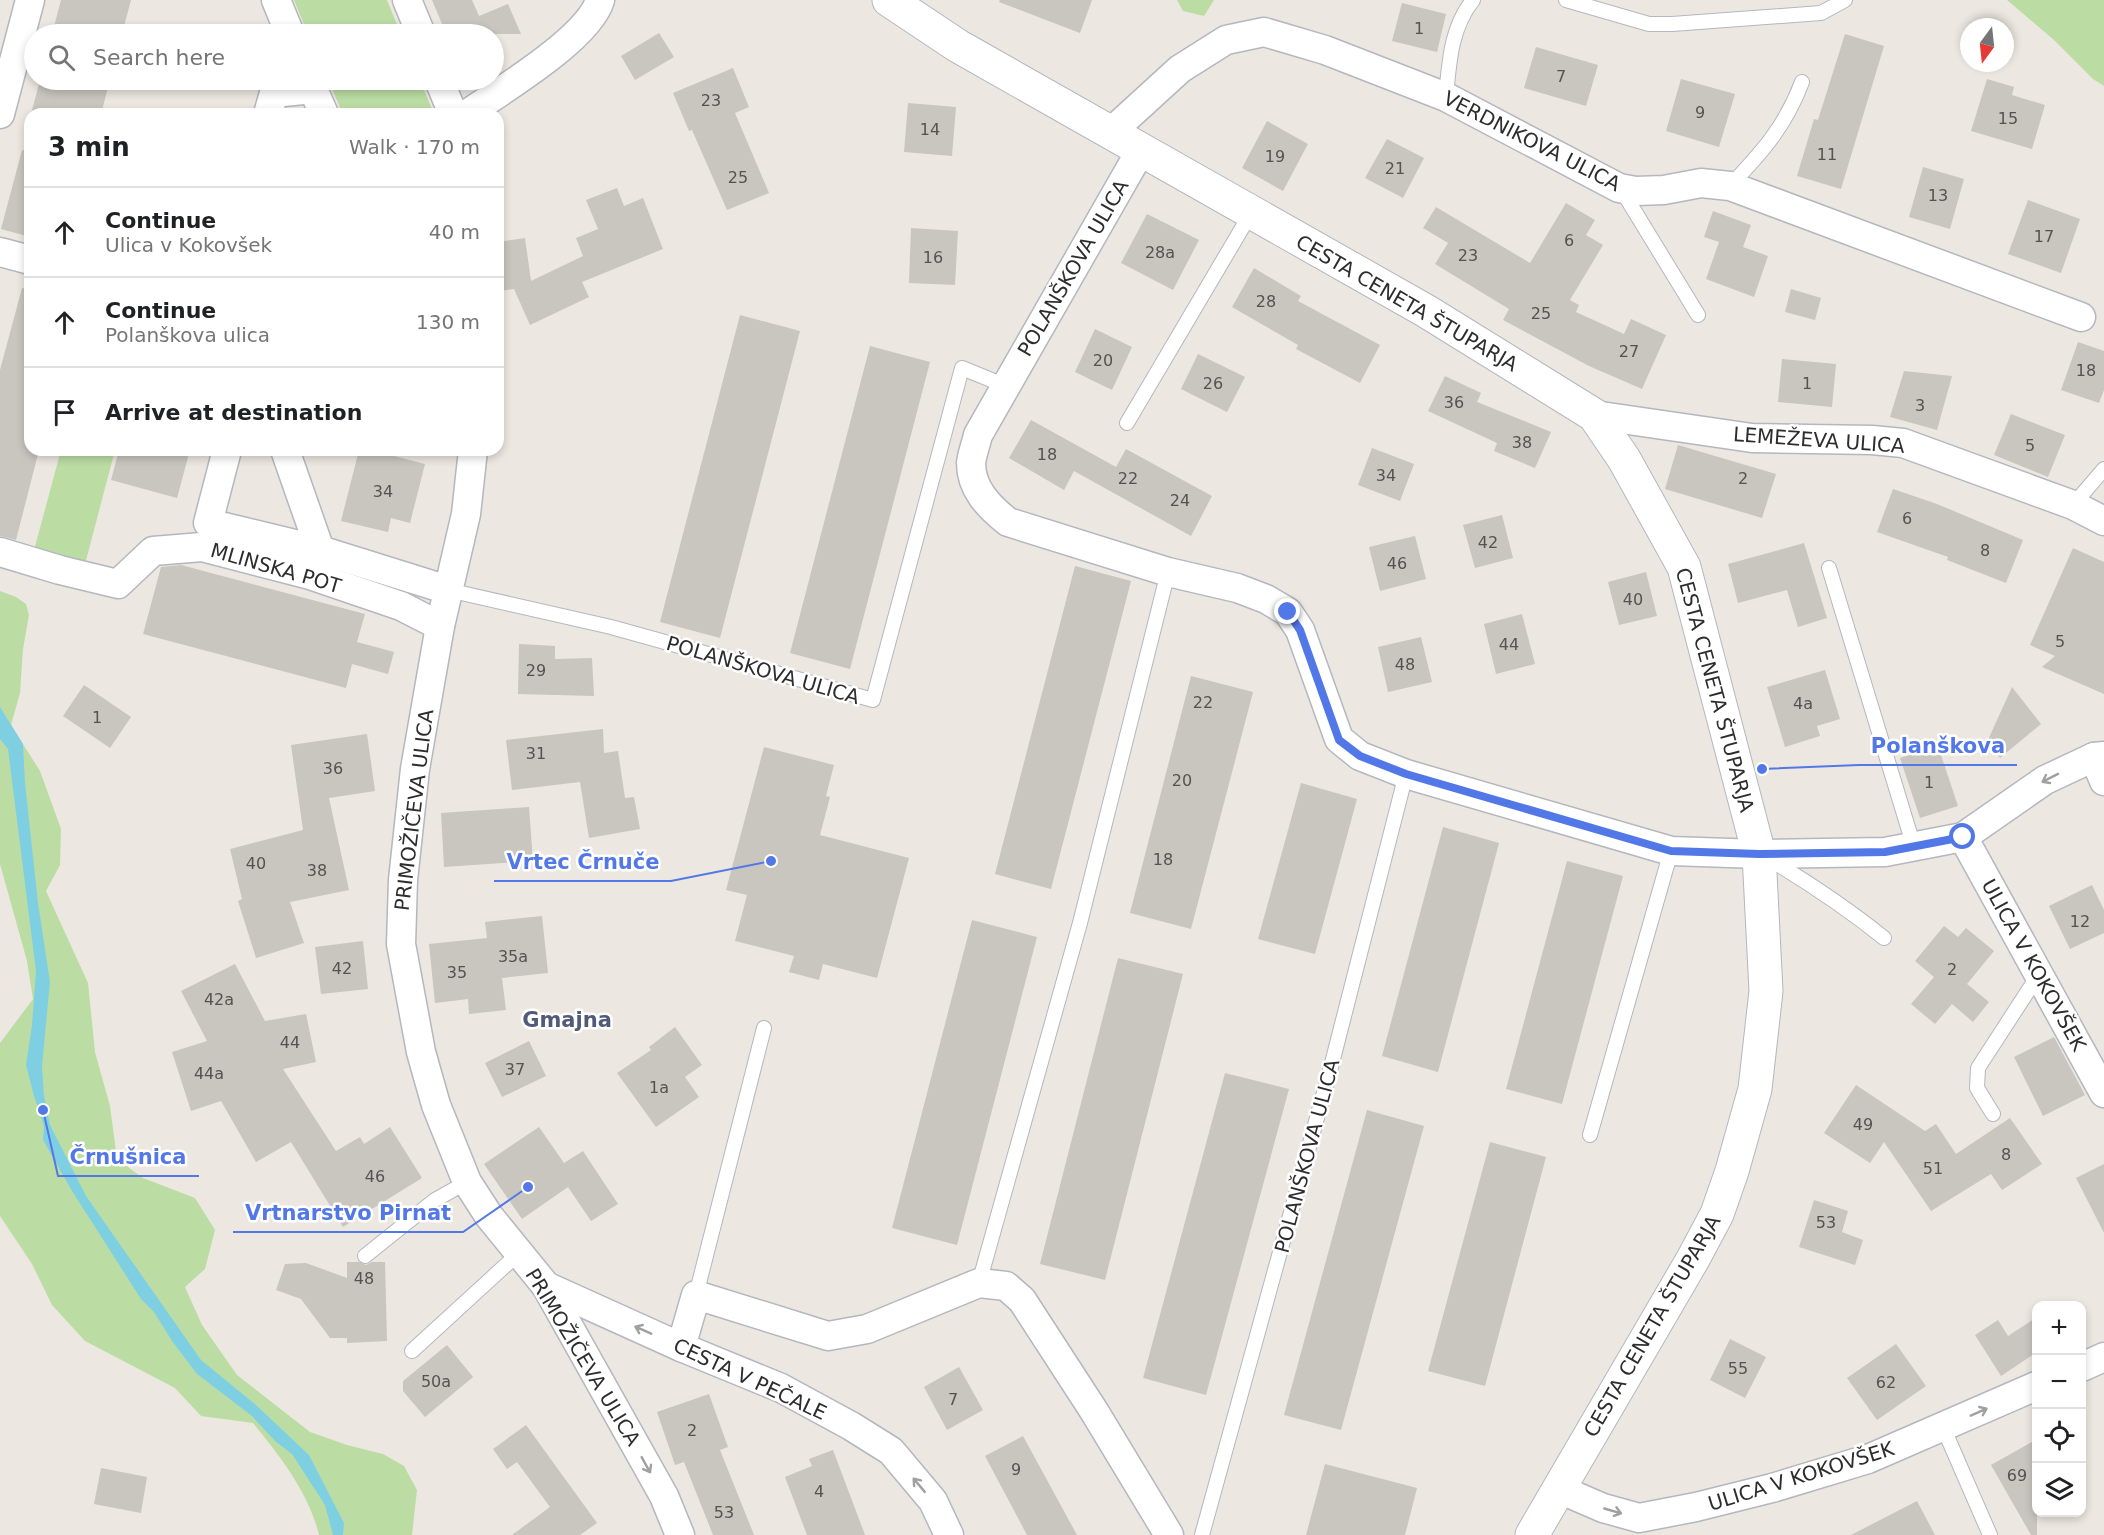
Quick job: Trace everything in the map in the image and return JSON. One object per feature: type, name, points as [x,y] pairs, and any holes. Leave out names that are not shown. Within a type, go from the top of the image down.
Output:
[{"type":"street","points":[[0,114],[30,0]]},
{"type":"street","points":[[276,0],[286,24]]},
{"type":"street","points":[[407,0],[417,24]]},
{"type":"street","points":[[504,88],[582,30],[598,10],[600,0]]},
{"type":"street","name":"CESTA CENETA ŠTUPARJA","points":[[889,0],[958,46],[1426,311],[1594,415],[1624,459],[1684,567],[1759,854],[1766,991],[1755,1089],[1732,1172],[1717,1214],[1694,1259],[1532,1535]]},
{"type":"street","name":"VERDNIKOVA ULICA","points":[[1111,132],[1180,69],[1226,40],[1264,32],[1325,50],[1446,97],[1619,188],[1636,191],[1664,190],[1701,183],[1730,186],[2081,317]]},
{"type":"street","points":[[443,90],[451,108]]},
{"type":"street","points":[[476,108],[502,90]]},
{"type":"street","points":[[270,108],[274,93],[315,94]]},
{"type":"street","name":"POLANŠKOVA ULICA","points":[[1141,150],[978,435],[971,463],[976,486],[989,507],[1008,522],[1168,572],[1238,588],[1266,599],[1288,612],[1300,630],[1339,740],[1360,756],[1406,774],[1671,851],[1759,854]]},
{"type":"street","points":[[0,252],[24,258]]},
{"type":"street","name":"LEMEŽEVA ULICA","points":[[1594,415],[1752,438],[1872,440],[1903,443],[2073,506],[2104,521]]},
{"type":"street","points":[[225,456],[205,535],[320,550],[448,590]]},
{"type":"street","points":[[287,456],[320,550]]},
{"type":"street","name":"PRIMOŽIČEVA ULICA","points":[[472,456],[466,514],[440,626],[415,769],[403,880],[401,944],[421,1052],[436,1105],[467,1182],[489,1216],[546,1286],[663,1496],[680,1535]]},
{"type":"street","name":"MLINSKA POT","points":[[0,552],[118,584],[153,550],[205,535],[400,606],[440,626]]},
{"type":"street","points":[[1759,854],[1885,852],[1963,837],[2045,780],[2102,760]]},
{"type":"street","name":"ULICA V KOKOVŠEK","points":[[1963,837],[2104,1093]]},
{"type":"street","points":[[681,1347],[696,1295],[828,1336],[867,1329],[979,1283],[1006,1286],[1022,1300],[1094,1411],[1169,1535]]},
{"type":"street","name":"CESTA V PEČALE","points":[[546,1286],[681,1347],[781,1388],[851,1426],[891,1451],[933,1502],[949,1535]]},
{"type":"street","points":[[2086,1365],[2104,1357]]},
{"type":"street","name":"ULICA V KOKOVŠEK","points":[[1559,1489],[1603,1508],[1639,1518],[1696,1507],[1783,1485],[1868,1459],[2032,1388]]},
{"type":"lane","points":[[1446,97],[1456,29],[1464,10],[1473,0]]},
{"type":"lane","points":[[1566,0],[1649,24],[1821,13],[1845,0]]},
{"type":"lane","points":[[1730,186],[1761,154],[1783,124],[1802,82]]},
{"type":"lane","points":[[1619,188],[1698,315]]},
{"type":"lane","points":[[1127,423],[1251,213]]},
{"type":"lane","name":"POLANŠKOVA ULICA","points":[[448,590],[611,627],[873,700],[962,368],[1006,386]]},
{"type":"lane","points":[[2073,506],[2104,469]]},
{"type":"lane","points":[[1829,568],[1914,847]]},
{"type":"lane","points":[[979,1283],[1080,923],[1168,572]]},
{"type":"lane","name":"POLANŠKOVA ULICA","points":[[1202,1535],[1331,1067],[1406,774]]},
{"type":"lane","points":[[1590,1135],[1671,851]]},
{"type":"lane","points":[[1759,854],[1799,877],[1884,938]]},
{"type":"lane","points":[[1993,1114],[1977,1088],[1978,1068],[2038,974]]},
{"type":"lane","points":[[696,1295],[764,1028]]},
{"type":"lane","points":[[365,1256],[435,1200],[467,1182]]},
{"type":"lane","points":[[412,1351],[519,1253]]},
{"type":"lane","points":[[1943,1427],[1990,1535]]},
{"type":"green space","points":[[294,0],[387,0],[397,24],[304,24]]},
{"type":"green space","points":[[1177,0],[1214,0],[1204,16],[1183,11]]},
{"type":"green space","points":[[2007,0],[2104,0],[2104,86],[2093,79],[2054,40]]},
{"type":"green space","points":[[332,90],[424,90],[432,108],[340,108]]},
{"type":"green space","points":[[59,456],[113,456],[84,568],[33,554]]},
{"type":"green space","points":[[0,591],[26,604],[29,615],[23,649],[20,693],[11,725],[40,771],[61,829],[60,865],[46,891],[88,983],[95,1052],[110,1106],[117,1159],[143,1178],[195,1198],[215,1230],[205,1269],[185,1287],[202,1325],[237,1375],[310,1432],[383,1454],[404,1466],[417,1490],[412,1535],[319,1535],[301,1490],[253,1423],[201,1416],[175,1388],[85,1341],[52,1305],[32,1264],[0,1216],[0,1043],[33,999],[27,961],[0,864]]},
{"type":"water","points":[[0,707],[23,744],[38,903],[50,982],[42,1066],[44,1096],[50,1125],[86,1196],[201,1360],[256,1405],[309,1455],[344,1523],[343,1535],[333,1535],[325,1505],[292,1454],[275,1441],[252,1416],[197,1374],[154,1312],[141,1299],[72,1191],[43,1140],[44,1126],[26,1065],[36,971],[8,749],[0,739]]},
{"type":"building","points":[[61,0],[131,0],[125,24],[55,24]]},
{"type":"building","points":[[432,0],[472,0],[479,16],[508,4],[521,34],[504,34],[504,24],[442,24]]},
{"type":"building","points":[[1000,0],[1092,0],[1080,33],[999,2]]},
{"type":"building","points":[[1402,3],[1446,14],[1437,52],[1392,41]]},
{"type":"building","points":[[659,33],[674,57],[635,80],[621,56]]},
{"type":"building","points":[[1845,34],[1884,46],[1841,189],[1797,176],[1814,119],[1818,120]]},
{"type":"building","points":[[1536,47],[1598,65],[1586,106],[1524,88]]},
{"type":"building","points":[[733,68],[749,107],[735,113],[769,193],[727,210],[673,93]]},
{"type":"building","points":[[1681,79],[1735,94],[1719,147],[1666,131]]},
{"type":"building","points":[[1987,79],[2014,87],[2012,95],[2045,105],[2032,149],[1971,131]]},
{"type":"building","points":[[37,90],[107,90],[103,108],[33,108]]},
{"type":"building","points":[[908,103],[956,107],[952,156],[904,152]]},
{"type":"building","points":[[1267,121],[1308,144],[1283,191],[1242,168]]},
{"type":"building","points":[[1387,139],[1424,158],[1403,198],[1365,178]]},
{"type":"building","points":[[22,150],[24,150],[24,235],[1,229]]},
{"type":"building","points":[[1923,167],[1964,179],[1950,229],[1909,217]]},
{"type":"building","points":[[617,188],[624,206],[643,198],[663,249],[582,282],[589,297],[530,325],[514,289],[504,290],[504,241],[525,238],[531,281],[583,256],[576,238],[598,229],[586,200]]},
{"type":"building","points":[[2028,200],[2080,219],[2061,273],[2008,254]]},
{"type":"building","points":[[1566,203],[1595,220],[1586,235],[1603,245],[1570,300],[1579,305],[1576,312],[1624,334],[1631,319],[1666,335],[1642,389],[1589,366],[1503,320],[1509,309],[1435,264],[1448,243],[1423,228],[1436,207],[1530,263]]},
{"type":"building","points":[[1713,211],[1751,225],[1743,247],[1768,256],[1754,297],[1706,279],[1719,242],[1704,237]]},
{"type":"building","points":[[1147,214],[1199,240],[1173,290],[1121,263]]},
{"type":"building","points":[[911,228],[958,231],[955,285],[909,283]]},
{"type":"building","points":[[1254,268],[1301,296],[1298,301],[1380,345],[1360,383],[1296,349],[1298,345],[1232,307]]},
{"type":"building","points":[[22,288],[24,288],[24,456],[37,456],[16,540],[0,536],[0,370]]},
{"type":"building","points":[[1791,289],[1821,298],[1815,320],[1785,312]]},
{"type":"building","points":[[740,315],[800,331],[720,638],[660,622]]},
{"type":"building","points":[[1095,329],[1132,347],[1112,390],[1075,372]]},
{"type":"building","points":[[2078,342],[2104,351],[2104,390],[2099,403],[2061,390]]},
{"type":"building","points":[[870,346],[930,362],[850,669],[790,653]]},
{"type":"building","points":[[1198,354],[1245,377],[1227,412],[1181,389]]},
{"type":"building","points":[[1782,359],[1836,364],[1832,407],[1778,402]]},
{"type":"building","points":[[1904,371],[1952,376],[1937,430],[1890,417]]},
{"type":"building","points":[[1445,376],[1481,393],[1477,402],[1551,432],[1535,468],[1494,451],[1497,443],[1428,411]]},
{"type":"building","points":[[2011,414],[2065,435],[2048,477],[1994,455]]},
{"type":"building","points":[[1031,420],[1116,467],[1126,449],[1212,496],[1191,536],[1074,471],[1064,490],[1009,458]]},
{"type":"building","points":[[1678,445],[1776,474],[1762,518],[1665,489]]},
{"type":"building","points":[[1372,448],[1414,464],[1400,501],[1358,485]]},
{"type":"building","points":[[117,456],[188,456],[177,498],[111,480]]},
{"type":"building","points":[[357,456],[394,456],[425,464],[410,523],[391,518],[388,532],[341,521]]},
{"type":"building","points":[[1893,489],[1937,504],[2023,540],[2006,583],[1947,560],[1948,557],[1877,532]]},
{"type":"building","points":[[1502,515],[1513,558],[1475,568],[1463,525]]},
{"type":"building","points":[[1415,536],[1426,579],[1380,591],[1369,547]]},
{"type":"building","points":[[1804,543],[1827,618],[1798,627],[1787,590],[1738,603],[1728,564]]},
{"type":"building","points":[[2073,548],[2104,562],[2104,694],[2042,667],[2055,656],[2030,645]]},
{"type":"building","points":[[181,565],[365,614],[357,642],[394,652],[388,674],[352,664],[346,688],[143,634],[161,567]]},
{"type":"building","points":[[1075,566],[1131,581],[1051,889],[995,874]]},
{"type":"building","points":[[1646,572],[1657,616],[1619,625],[1608,582]]},
{"type":"building","points":[[1522,614],[1535,664],[1496,674],[1484,624]]},
{"type":"building","points":[[1421,637],[1432,682],[1388,692],[1378,647]]},
{"type":"building","points":[[519,644],[555,646],[555,659],[592,658],[594,696],[518,694]]},
{"type":"building","points":[[1825,670],[1840,719],[1817,726],[1820,736],[1785,747],[1767,687]]},
{"type":"building","points":[[1191,676],[1253,692],[1191,929],[1130,913]]},
{"type":"building","points":[[84,685],[131,717],[110,748],[63,716]]},
{"type":"building","points":[[2012,687],[2041,724],[2000,758],[1987,742]]},
{"type":"building","points":[[603,729],[604,753],[618,751],[625,798],[634,797],[640,829],[589,838],[580,782],[512,790],[506,740]]},
{"type":"building","points":[[367,734],[375,791],[329,798],[349,890],[290,902],[304,943],[256,958],[238,901],[242,899],[230,849],[303,830],[291,745]]},
{"type":"building","points":[[1938,746],[1958,806],[1920,818],[1900,758]]},
{"type":"building","points":[[764,747],[834,765],[826,796],[830,797],[820,835],[909,858],[877,978],[823,964],[819,980],[789,972],[794,956],[735,941],[747,895],[726,890]]},
{"type":"building","points":[[1301,783],[1357,799],[1315,954],[1258,939]]},
{"type":"building","points":[[529,807],[533,861],[444,867],[441,813]]},
{"type":"building","points":[[1443,827],[1499,843],[1438,1072],[1382,1056]]},
{"type":"building","points":[[1567,861],[1623,876],[1562,1104],[1506,1089]]},
{"type":"building","points":[[2092,885],[2104,910],[2104,933],[2070,949],[2049,906]]},
{"type":"building","points":[[542,916],[548,973],[502,978],[506,1010],[469,1014],[468,999],[435,1003],[429,944],[487,938],[485,922]]},
{"type":"building","points":[[972,920],[1037,937],[957,1245],[892,1228]]},
{"type":"building","points":[[1944,926],[1958,937],[1966,928],[1994,951],[1967,984],[1989,1002],[1973,1022],[1952,1004],[1935,1024],[1911,1004],[1934,977],[1915,961]]},
{"type":"building","points":[[363,941],[368,989],[321,994],[315,947]]},
{"type":"building","points":[[1118,958],[1183,974],[1105,1280],[1040,1264]]},
{"type":"building","points":[[235,964],[265,1021],[306,1014],[316,1062],[283,1069],[336,1151],[360,1137],[364,1144],[390,1127],[422,1178],[343,1227],[291,1142],[256,1162],[221,1101],[191,1111],[172,1052],[207,1041],[181,991]]},
{"type":"building","points":[[675,1027],[702,1065],[685,1077],[699,1097],[656,1127],[617,1073],[651,1050],[649,1047]]},
{"type":"building","points":[[2054,1037],[2085,1095],[2043,1116],[2014,1057]]},
{"type":"building","points":[[529,1041],[546,1076],[502,1097],[485,1063]]},
{"type":"building","points":[[1225,1073],[1289,1089],[1206,1395],[1143,1378]]},
{"type":"building","points":[[1856,1085],[1925,1131],[1936,1124],[1956,1154],[2010,1118],[2042,1164],[2002,1190],[1991,1174],[1931,1211],[1884,1142],[1870,1163],[1824,1133]]},
{"type":"building","points":[[1367,1110],[1424,1126],[1341,1430],[1284,1415]]},
{"type":"building","points":[[539,1127],[564,1163],[583,1151],[618,1204],[591,1221],[568,1187],[522,1219],[484,1164]]},
{"type":"building","points":[[1490,1142],[1546,1157],[1485,1386],[1428,1371]]},
{"type":"building","points":[[2104,1164],[2104,1233],[2076,1178]]},
{"type":"building","points":[[1814,1200],[1848,1211],[1842,1232],[1863,1240],[1855,1265],[1799,1247]]},
{"type":"building","points":[[347,1262],[359,1262],[366,1265],[372,1262],[385,1262],[387,1341],[347,1343],[347,1338],[330,1338],[301,1299],[276,1290],[285,1264],[306,1263],[347,1278]]},
{"type":"building","points":[[1998,1320],[2008,1336],[2032,1320],[2032,1355],[2001,1376],[1975,1335]]},
{"type":"building","points":[[1730,1339],[1766,1357],[1745,1398],[1710,1380]]},
{"type":"building","points":[[1896,1344],[1926,1386],[1877,1420],[1847,1378]]},
{"type":"building","points":[[447,1345],[473,1377],[425,1417],[403,1391],[403,1381]]},
{"type":"building","points":[[959,1367],[983,1410],[947,1430],[924,1387]]},
{"type":"building","points":[[709,1394],[728,1447],[720,1450],[754,1535],[713,1535],[684,1462],[675,1465],[657,1412]]},
{"type":"building","points":[[526,1425],[597,1523],[580,1535],[512,1535],[550,1507],[517,1462],[507,1469],[493,1449]]},
{"type":"building","points":[[1023,1436],[1077,1535],[1027,1535],[985,1456]]},
{"type":"building","points":[[2032,1442],[2032,1517],[2037,1517],[2037,1535],[2031,1535],[1991,1465]]},
{"type":"building","points":[[833,1450],[865,1535],[807,1535],[785,1477],[812,1466],[809,1459]]},
{"type":"building","points":[[1325,1464],[1417,1488],[1405,1535],[1306,1535]]},
{"type":"building","points":[[101,1468],[147,1477],[141,1513],[94,1504]]},
{"type":"building","points":[[1917,1501],[1935,1535],[1851,1535]]},
{"type":"place","name":"Polanškova","points":[[1762,769]]},
{"type":"place","name":"Vrtec Črnuče","points":[[771,861]]},
{"type":"place","name":"Črnušnica","points":[[43,1110]]},
{"type":"place","name":"Vrtnarstvo Pirnat","points":[[528,1187]]},
{"type":"district","name":"Gmajna","points":[[567,1020]]},
{"type":"route","points":[[1288,612],[1300,630],[1339,740],[1360,756],[1406,774],[1671,851],[1759,854],[1885,852],[1963,837]]}]
